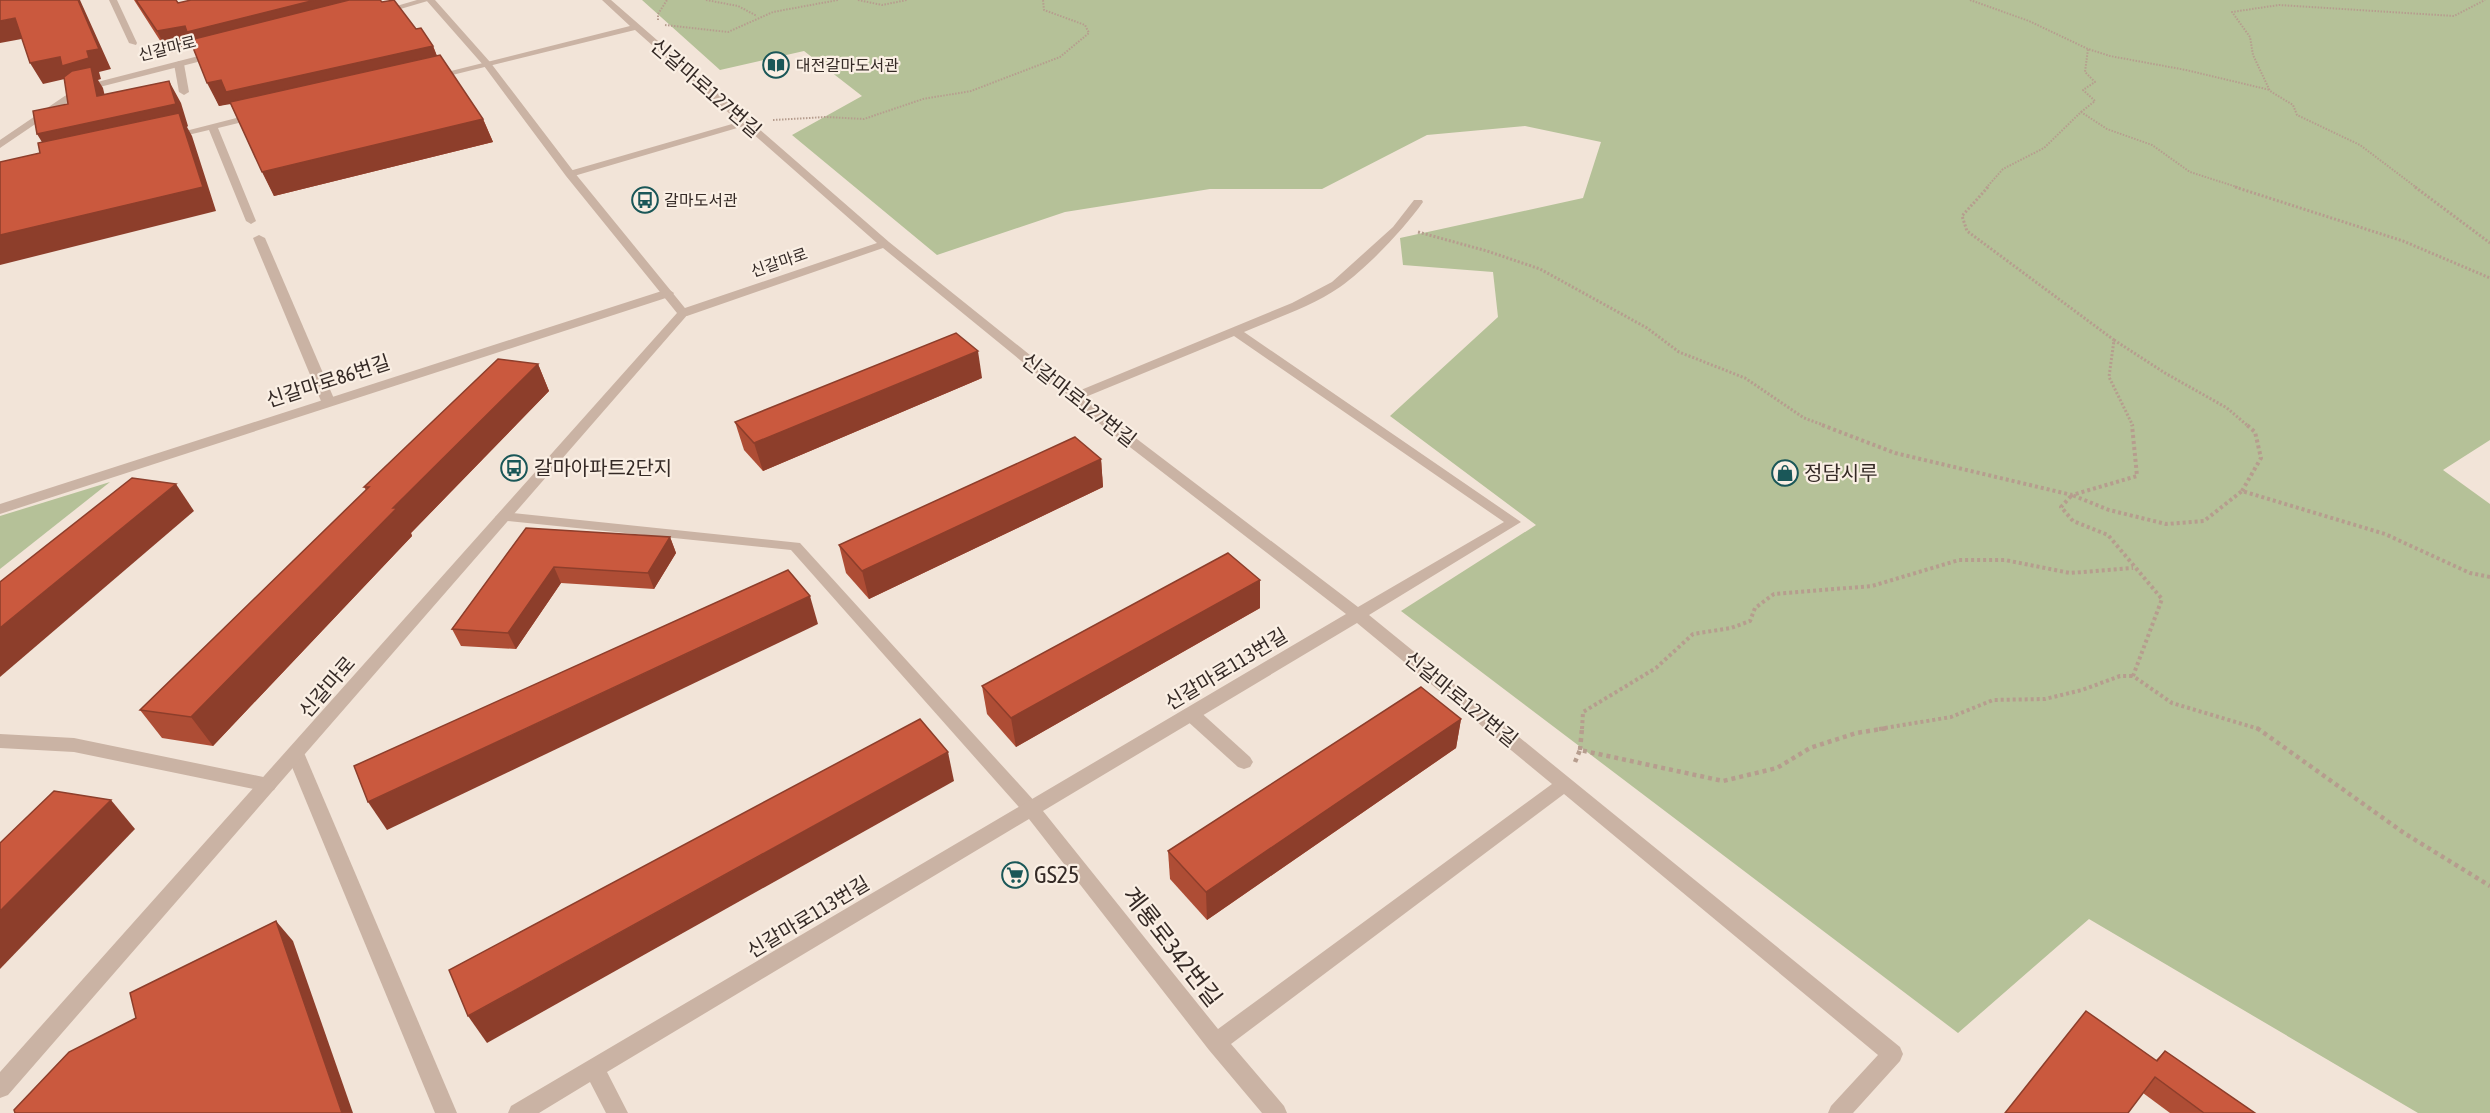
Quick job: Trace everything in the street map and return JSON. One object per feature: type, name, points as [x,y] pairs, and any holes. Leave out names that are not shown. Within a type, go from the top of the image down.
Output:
[{"type":"street","points":[[113,0],[133,43]]},
{"type":"street","points":[[370,15],[428,0],[487,64],[570,174],[683,313]]},
{"type":"street","name":"신갈마로127번길","points":[[606,0],[885,244],[1074,397],[1358,615],[1893,1054],[1839,1113]]},
{"type":"street","points":[[418,80],[636,27]]},
{"type":"street","name":"신갈마로","points":[[0,145],[81,88],[224,52]]},
{"type":"street","points":[[179,64],[184,92]]},
{"type":"street","points":[[156,139],[269,114]]},
{"type":"street","points":[[570,174],[745,123]]},
{"type":"street","points":[[212,126],[251,221]]},
{"type":"street","points":[[1074,397],[1296,306],[1336,284],[1396,229],[1418,202]]},
{"type":"street","points":[[259,238],[328,401]]},
{"type":"street","name":"신갈마로","points":[[0,1088],[296,755],[502,516],[683,313],[885,244]]},
{"type":"street","name":"신갈마로86번길","points":[[0,509],[668,292]]},
{"type":"street","name":"신갈마로113번길","points":[[519,1113],[1514,522],[1235,331]]},
{"type":"street","name":"계룡로342번길","points":[[502,516],[795,546],[1031,809],[1216,1043],[1276,1113]]},
{"type":"street","points":[[1191,714],[1244,762]]},
{"type":"street","points":[[0,741],[74,745],[268,785]]},
{"type":"street","points":[[296,755],[446,1113]]},
{"type":"street","points":[[1216,1043],[1565,784]]},
{"type":"street","points":[[594,1068],[617,1113]]},
{"type":"path","points":[[667,0],[658,14],[658,23],[704,31],[728,32],[758,16],[838,0]]},
{"type":"path","points":[[706,0],[738,6],[758,16]]},
{"type":"path","points":[[858,0],[880,5],[907,0]]},
{"type":"path","points":[[745,123],[804,117],[871,118],[923,99],[983,87],[1060,57],[1089,33],[1086,25],[1044,10],[1043,0]]},
{"type":"path","points":[[1970,0],[2029,21],[2088,49],[2110,56],[2186,70],[2270,91],[2293,105],[2297,115],[2360,145],[2490,243]]},
{"type":"path","points":[[2270,91],[2253,55],[2250,37],[2232,12],[2279,5],[2454,16],[2485,0]]},
{"type":"path","points":[[1396,229],[1436,236],[1540,269],[1647,328],[1679,352],[1745,378],[1804,418],[1895,453],[2072,495],[2109,510],[2166,524],[2204,521],[2242,491],[2260,458],[2255,432],[2227,408],[2165,374],[2114,340],[1967,231],[1962,216],[2003,169],[2044,148],[2095,101],[2083,90],[2095,82],[2085,72],[2088,49]]},
{"type":"path","points":[[2081,112],[2107,129],[2152,145],[2190,172],[2403,240],[2490,278]]},
{"type":"path","points":[[2114,340],[2109,377],[2134,429],[2137,476],[2072,495],[2061,507],[2073,521],[2108,534],[2162,599],[2133,676]]},
{"type":"path","points":[[2242,491],[2385,534],[2469,573],[2490,577]]},
{"type":"path","points":[[1565,784],[1580,750],[1583,712],[1661,665],[1683,647],[1693,634],[1731,628],[1750,621],[1755,608],[1774,594],[1872,586],[1959,560],[2005,560],[2070,573],[2134,568]]},
{"type":"path","points":[[1580,750],[1723,781],[1778,768],[1809,748],[1856,733],[1951,717],[1992,700],[2045,699],[2082,690],[2120,676],[2133,676],[2172,703],[2256,727],[2404,833],[2490,886]]},
{"type":"green space","points":[[642,0],[2490,0],[2490,440],[2443,470],[2490,504],[2490,1113],[2418,1113],[2089,919],[1958,1033],[1401,611],[1536,525],[1390,416],[1498,317],[1493,272],[1403,265],[1400,238],[1583,198],[1601,142],[1525,126],[1427,135],[1322,189],[1210,189],[1065,212],[937,255],[792,135],[862,96],[804,51],[720,70]]},
{"type":"green space","points":[[110,482],[0,569],[0,516]]},
{"type":"building","points":[[0,0],[78,0],[99,49],[87,51],[89,58],[62,66],[60,57],[30,63],[15,18],[0,21]]},
{"type":"building","points":[[136,0],[176,0],[178,3],[191,0],[315,0],[187,32],[185,26],[157,31]]},
{"type":"building","points":[[349,0],[380,0],[382,2],[394,0],[416,29],[421,28],[433,46],[226,92],[221,80],[207,83],[190,40]]},
{"type":"building","points":[[440,55],[483,119],[262,172],[230,102]]},
{"type":"building","points":[[91,67],[97,96],[169,81],[176,104],[37,134],[33,111],[68,104],[64,77],[72,71]]},
{"type":"building","points":[[179,113],[203,187],[0,235],[0,162],[40,153],[38,143]]},
{"type":"building","points":[[956,333],[978,351],[754,443],[735,422]]},
{"type":"building","points":[[498,359],[538,364],[393,508],[397,508],[191,717],[140,710],[369,487],[364,487]]},
{"type":"building","points":[[1075,437],[1101,459],[862,571],[839,545]]},
{"type":"building","points":[[132,478],[176,484],[0,628],[0,582]]},
{"type":"building","points":[[526,528],[670,537],[648,573],[554,567],[508,633],[452,629]]},
{"type":"building","points":[[1228,553],[1260,580],[1011,718],[982,686]]},
{"type":"building","points":[[788,570],[810,596],[368,802],[354,766]]},
{"type":"building","points":[[1421,687],[1461,719],[1206,892],[1168,851]]},
{"type":"building","points":[[920,719],[948,752],[468,1016],[449,970]]},
{"type":"building","points":[[54,791],[111,800],[0,911],[0,843]]},
{"type":"building","points":[[276,921],[342,1113],[15,1113],[14,1110],[69,1052],[136,1018],[130,993]]},
{"type":"building","points":[[2086,1011],[2157,1061],[2165,1051],[2255,1113],[2204,1113],[2155,1077],[2128,1113],[2005,1113]]},
{"type":"place","name":"대전갈마도서관","points":[[776,65]]},
{"type":"place","name":"갈마도서관","points":[[645,200]]},
{"type":"place","name":"갈마아파트2단지","points":[[514,468]]},
{"type":"place","name":"정담시루","points":[[1785,473]]},
{"type":"place","name":"GS25","points":[[1015,875]]}]
